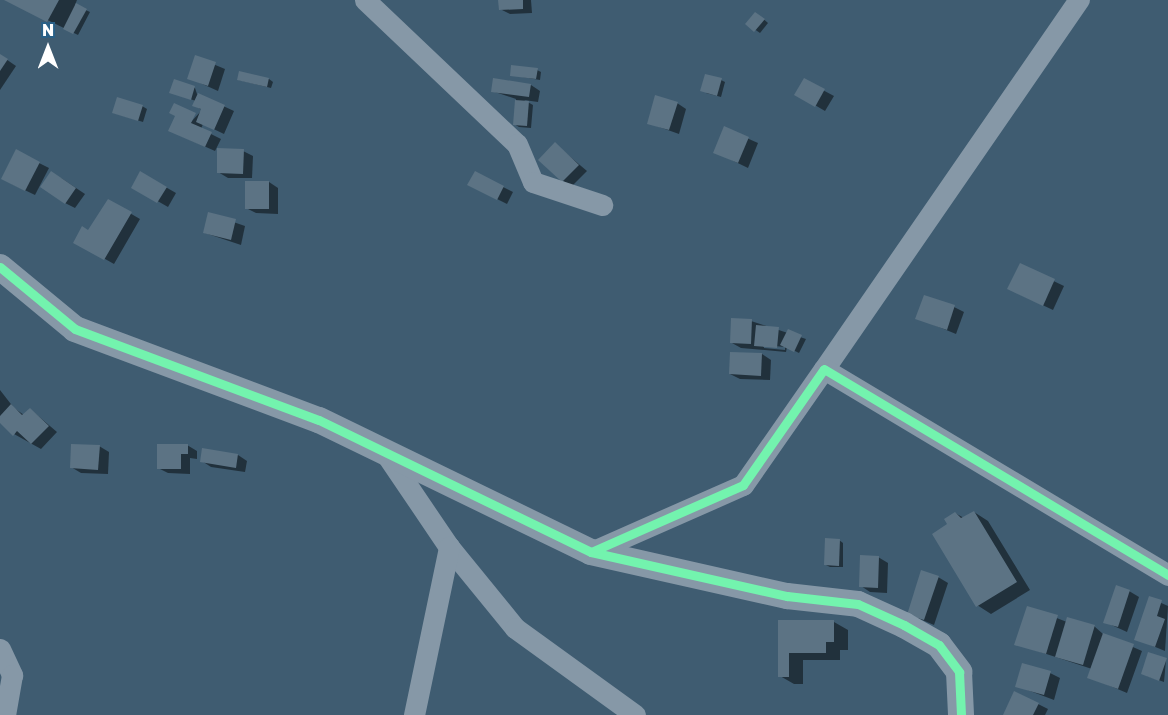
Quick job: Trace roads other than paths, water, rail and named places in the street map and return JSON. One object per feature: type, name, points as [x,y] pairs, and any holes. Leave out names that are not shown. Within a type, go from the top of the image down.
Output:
[{"type":"street","points":[[365,0],[517,144],[533,182],[602,206]]},
{"type":"street","points":[[591,552],[743,485],[1078,0]]},
{"type":"street","points":[[0,267],[75,329],[319,420],[591,552],[787,596],[858,604],[939,645],[958,672],[961,715]]},
{"type":"street","points":[[824,369],[1168,575]]},
{"type":"street","points":[[386,454],[449,547],[515,628],[635,715]]},
{"type":"street","points":[[414,715],[449,547]]},
{"type":"street","points":[[0,649],[12,675],[4,715]]}]
